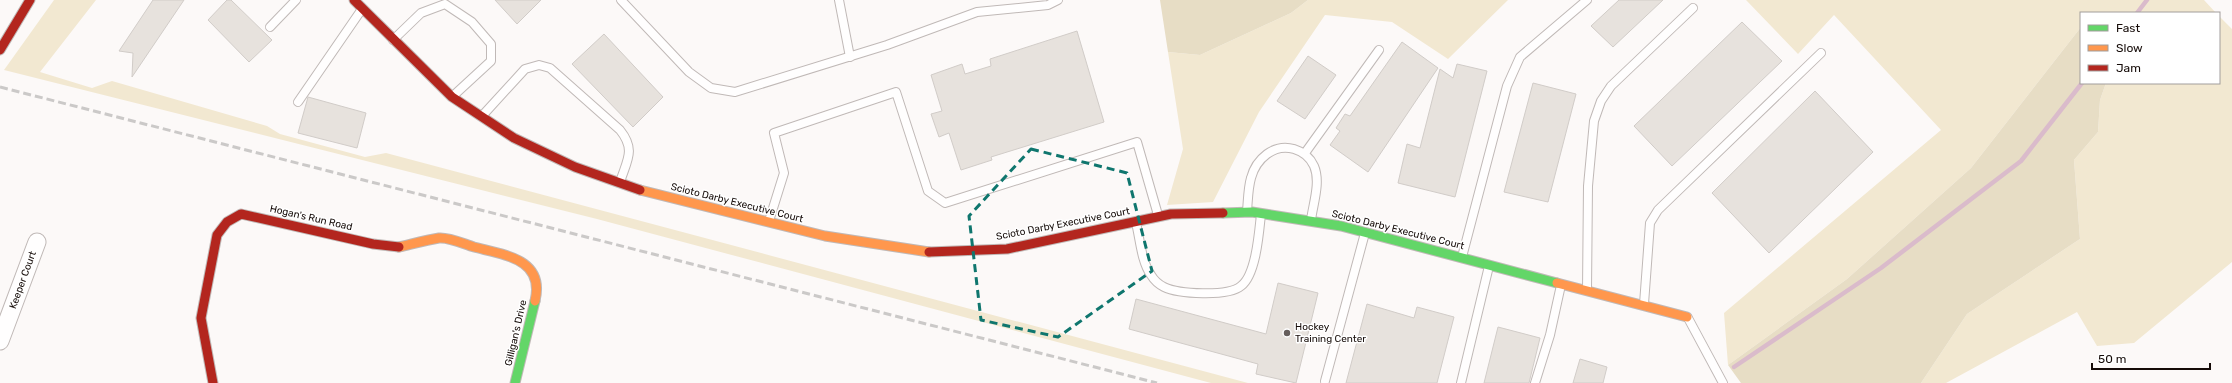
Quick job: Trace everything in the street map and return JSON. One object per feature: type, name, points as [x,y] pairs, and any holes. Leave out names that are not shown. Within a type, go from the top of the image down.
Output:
[{"type":"street","points":[[0,50],[30,0]]},
{"type":"street","name":"Scioto Darby Executive Court","points":[[354,0],[452,97],[514,138],[561,161],[641,190],[825,236],[924,252],[1007,249],[1171,214],[1247,212],[1311,221],[1365,232],[1687,317]]},
{"type":"street","name":"Hogan's Run Road","points":[[213,383],[201,318],[217,235],[227,222],[242,214],[374,244],[398,247],[440,238],[458,242],[512,257],[525,263],[534,274],[538,288]]},
{"type":"street","name":"Keeper Court","points":[[0,341],[37,242]]},
{"type":"street","name":"Gilligan's Drive","points":[[515,383],[538,288]]},
{"type":"lane","points":[[270,27],[296,0]]},
{"type":"lane","points":[[621,0],[689,72],[711,88],[735,92],[850,57],[977,12],[1048,5],[1058,0]]},
{"type":"lane","points":[[839,0],[850,57]]},
{"type":"lane","points":[[995,10],[999,0]]},
{"type":"lane","points":[[1462,258],[1507,86],[1520,57],[1587,0]]},
{"type":"lane","points":[[393,40],[421,13],[445,4],[472,22],[491,44],[491,61],[452,97]]},
{"type":"lane","points":[[1587,291],[1588,186],[1594,121],[1601,101],[1612,86],[1693,8]]},
{"type":"lane","points":[[298,102],[362,9]]},
{"type":"lane","points":[[1305,153],[1379,50]]},
{"type":"lane","points":[[1644,306],[1650,223],[1658,210],[1821,53]]},
{"type":"lane","points":[[482,116],[526,69],[539,65],[550,68],[620,130],[628,141],[630,150],[620,183]]},
{"type":"lane","points":[[769,222],[784,173],[774,133],[896,92],[928,191],[944,203],[1137,142],[1159,216]]},
{"type":"lane","points":[[1247,212],[1251,177],[1260,161],[1269,152],[1276,148],[1292,148],[1305,153],[1314,166],[1317,181],[1311,221]]},
{"type":"lane","points":[[1135,221],[1150,274],[1157,283],[1166,288],[1208,294],[1228,292],[1242,286],[1250,275],[1257,246],[1262,214]]},
{"type":"lane","points":[[1325,381],[1365,232]]},
{"type":"lane","points":[[1460,383],[1489,265]]},
{"type":"lane","points":[[1535,383],[1550,335],[1561,284]]},
{"type":"lane","points":[[1687,317],[1723,383]]},
{"type":"highlighted area","points":[[1031,149],[1127,173],[1152,271],[1058,337],[981,320],[969,216]]},
{"type":"shaded area","points":[[54,0],[96,0],[40,72],[92,88],[112,81],[267,126],[280,134],[365,157],[386,153],[1248,383],[1211,383],[597,219],[4,70]]},
{"type":"shaded area","points":[[1160,0],[1308,0],[1291,13],[1200,55],[1168,52]]},
{"type":"shaded area","points":[[1308,0],[1508,0],[1448,59],[1392,22],[1325,15],[1259,112],[1213,202],[1167,205],[1183,149],[1168,52],[1200,55],[1291,13]]},
{"type":"shaded area","points":[[1746,0],[2204,0],[2215,12],[2080,12],[2080,28],[1971,168],[1847,279],[1728,365],[1724,313],[1941,130],[1834,15],[1798,54]]},
{"type":"shaded area","points":[[2220,17],[2232,29],[2232,262],[2134,343],[2097,346],[2077,312],[1946,383],[1921,383],[1967,314],[2080,239],[2074,160],[2098,132],[2100,100],[2106,84],[2220,84]]},
{"type":"shaded area","points":[[2080,28],[2080,84],[2106,84],[2100,100],[2098,132],[2074,160],[2080,239],[1967,314],[1921,383],[1741,383],[1728,365],[1847,279],[1971,168]]},
{"type":"building","points":[[153,0],[184,0],[132,77],[133,53],[119,51]]},
{"type":"building","points":[[227,0],[231,0],[272,40],[249,62],[208,20]]},
{"type":"building","points":[[495,0],[541,0],[517,24]]},
{"type":"building","points":[[1619,0],[1663,0],[1613,47],[1591,26]]},
{"type":"building","points":[[1742,22],[1782,61],[1672,166],[1634,126]]},
{"type":"building","points":[[1077,31],[1104,122],[991,157],[992,160],[961,170],[949,133],[939,137],[931,114],[942,111],[931,75],[962,64],[965,74],[991,66],[990,59]]},
{"type":"building","points":[[604,34],[663,97],[633,127],[572,64]]},
{"type":"building","points":[[1402,42],[1438,68],[1368,172],[1330,145],[1340,131],[1336,128],[1345,114],[1350,116]]},
{"type":"building","points":[[1308,56],[1336,75],[1305,119],[1277,101]]},
{"type":"building","points":[[1457,64],[1487,71],[1455,197],[1398,183],[1407,144],[1420,148],[1440,69],[1453,78]]},
{"type":"building","points":[[1533,83],[1576,94],[1548,202],[1504,192]]},
{"type":"building","points":[[1815,91],[1873,152],[1769,253],[1712,193]]},
{"type":"building","points":[[308,97],[366,113],[357,148],[298,133]]},
{"type":"building","points":[[1278,283],[1318,293],[1296,383],[1256,374],[1258,364],[1129,329],[1136,299],[1266,334]]},
{"type":"building","points":[[1367,304],[1414,318],[1417,307],[1454,317],[1437,383],[1346,383]]},
{"type":"building","points":[[1498,327],[1540,338],[1529,383],[1484,383]]},
{"type":"building","points":[[1580,359],[1607,367],[1603,383],[1573,383]]},
{"type":"waterway","points":[[2138,12],[2147,0]]},
{"type":"waterway","points":[[1734,367],[1881,268],[2021,161],[2081,84]]},
{"type":"railway","points":[[0,87],[1157,383]]},
{"type":"traffic: fast","points":[[1223,213],[1252,212],[1341,226],[1557,283]]},
{"type":"traffic: fast","points":[[515,383],[535,301]]},
{"type":"traffic: slow","points":[[640,190],[825,236],[929,252]]},
{"type":"traffic: slow","points":[[399,247],[443,238],[510,257],[520,261],[534,276],[537,287],[535,301]]},
{"type":"traffic: slow","points":[[1557,283],[1687,317]]},
{"type":"traffic: jam","points":[[0,50],[30,0]]},
{"type":"traffic: jam","points":[[354,0],[452,97],[514,138],[575,167],[640,190]]},
{"type":"traffic: jam","points":[[929,252],[1007,249],[1171,214],[1223,213]]},
{"type":"traffic: jam","points":[[213,383],[201,318],[217,235],[227,222],[241,214],[373,244],[399,247]]},
{"type":"place","name":"Hockey Training Center","points":[[1287,333]]}]
